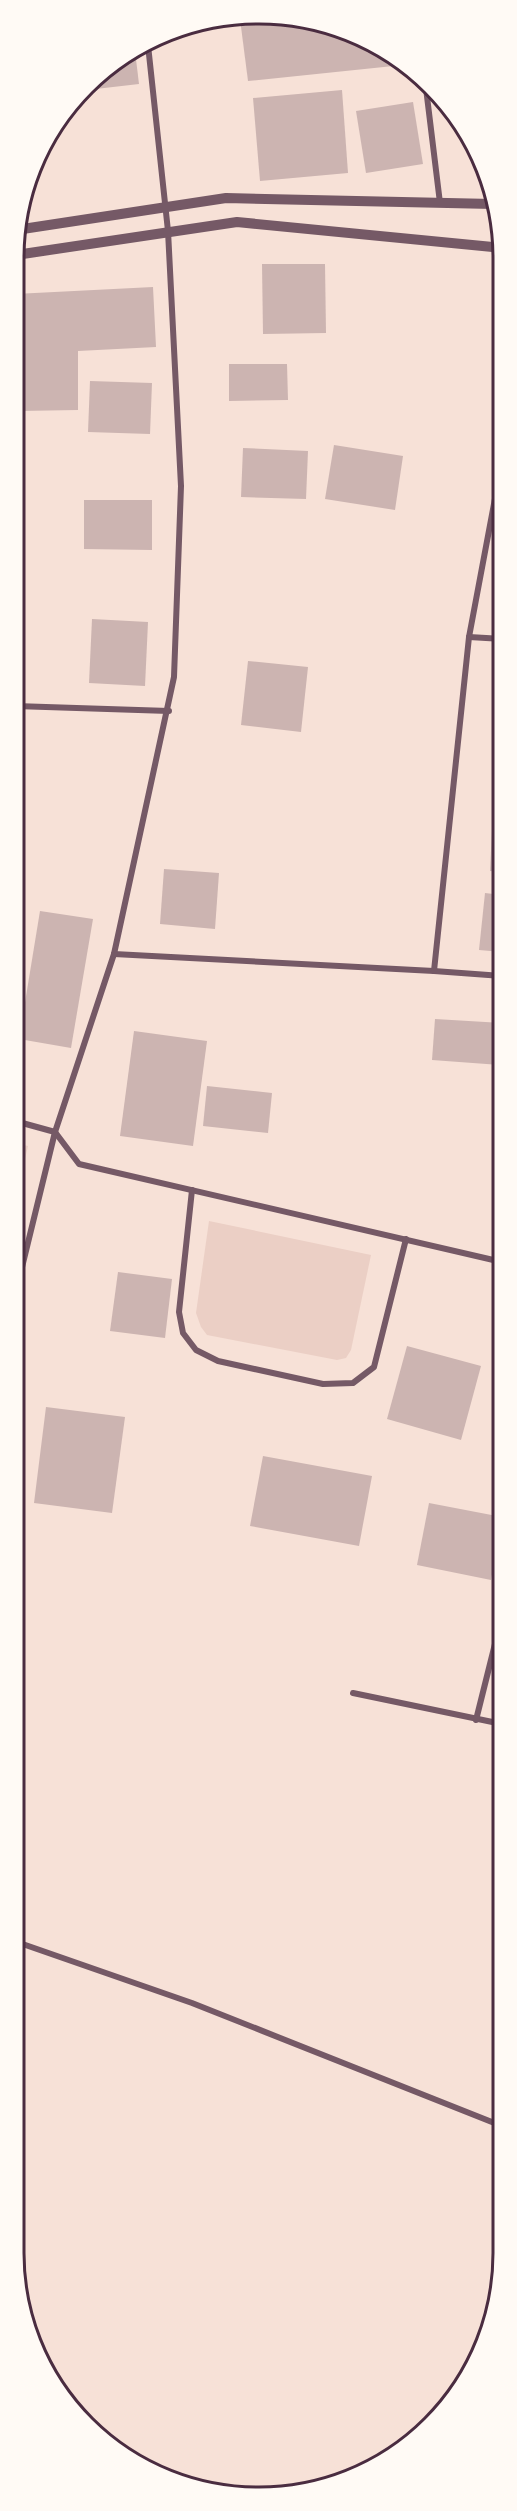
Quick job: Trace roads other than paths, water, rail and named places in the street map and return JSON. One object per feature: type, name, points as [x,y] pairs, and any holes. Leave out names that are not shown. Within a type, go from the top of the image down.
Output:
[{"type":"street","points":[[24,1259],[55,1132],[114,954],[169,711],[174,677],[181,486],[168,231],[149,51]]},
{"type":"street","points":[[427,96],[440,203]]},
{"type":"street","points":[[26,229],[226,198],[486,204]]},
{"type":"street","points":[[24,254],[237,222],[492,247]]},
{"type":"street","points":[[434,971],[469,637],[493,509]]},
{"type":"street","points":[[469,637],[493,638]]},
{"type":"street","points":[[24,706],[169,711]]},
{"type":"street","points":[[114,954],[493,975]]},
{"type":"street","points":[[24,1123],[55,1132],[79,1164],[493,1260]]},
{"type":"street","points":[[192,1190],[179,1312],[183,1333],[196,1350],[218,1361],[323,1384],[353,1383],[374,1367],[406,1239]]},
{"type":"street","points":[[476,1719],[493,1652]]},
{"type":"street","points":[[353,1693],[493,1722]]},
{"type":"street","points":[[24,1944],[192,2003],[493,2122]]}]
